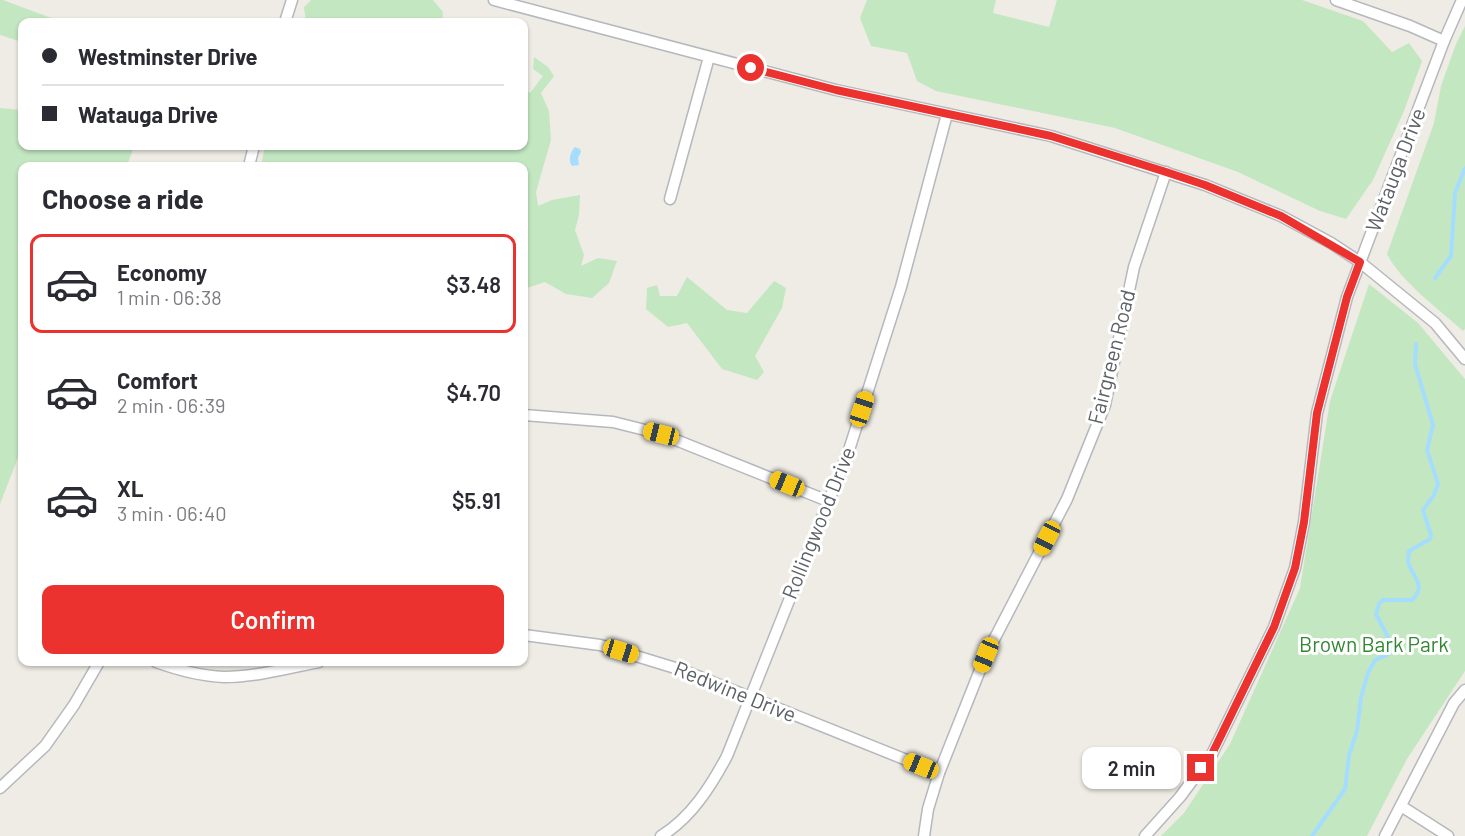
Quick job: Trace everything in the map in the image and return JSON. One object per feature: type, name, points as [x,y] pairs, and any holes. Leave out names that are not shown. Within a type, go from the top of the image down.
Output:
[{"type":"street","points":[[286,18],[292,0]]},
{"type":"street","points":[[494,0],[836,90],[1051,136],[1205,185],[1281,216],[1360,262],[1435,323],[1465,359]]},
{"type":"street","points":[[1336,0],[1410,26],[1444,41]]},
{"type":"street","name":"Watauga Drive","points":[[1145,836],[1180,797],[1212,754],[1274,627],[1295,568],[1304,522],[1317,413],[1347,297],[1444,41],[1462,0]]},
{"type":"street","points":[[670,199],[709,57]]},
{"type":"street","name":"Rollingwood Drive","points":[[661,836],[674,828],[709,790],[727,756],[849,450],[901,287],[947,114]]},
{"type":"street","name":"Fairgreen Road","points":[[924,836],[928,809],[939,773],[986,655],[1067,499],[1105,405],[1134,267],[1166,172]]},
{"type":"street","points":[[528,415],[613,422],[661,434],[828,501]]},
{"type":"street","name":"Redwine Drive","points":[[528,636],[600,645],[685,671],[939,773]]},
{"type":"street","points":[[0,788],[45,746],[74,705],[97,666]]},
{"type":"street","points":[[168,666],[182,671],[224,677],[299,666]]},
{"type":"street","points":[[1385,836],[1454,703],[1465,690]]},
{"type":"street","points":[[1401,806],[1448,836]]},
{"type":"green space","points":[[0,0],[51,18],[18,18],[18,41],[0,35]]},
{"type":"green space","points":[[311,0],[433,0],[443,12],[442,18],[305,18],[304,7]]},
{"type":"green space","points":[[867,0],[996,0],[993,13],[1049,27],[1057,0],[1302,0],[1363,21],[1392,52],[1409,43],[1422,61],[1404,111],[1373,180],[1346,219],[1320,211],[1238,172],[1115,128],[936,91],[917,81],[907,53],[871,46],[860,18]]},
{"type":"green space","points":[[1465,26],[1465,329],[1463,331],[1411,285],[1387,254],[1434,123],[1441,86]]},
{"type":"green space","points":[[534,57],[548,67],[554,76],[541,93],[549,111],[551,140],[536,192],[538,206],[552,200],[580,195],[579,215],[575,230],[584,255],[581,266],[598,258],[617,261],[609,283],[592,298],[566,294],[545,282],[528,288],[528,162],[262,162],[264,150],[528,150],[528,91],[530,93],[543,76],[533,69]]},
{"type":"green space","points":[[0,108],[18,110],[18,150],[133,150],[128,162],[18,162],[18,457],[0,504]]},
{"type":"green space","points":[[687,277],[727,310],[747,313],[774,281],[786,288],[782,308],[755,356],[764,372],[757,380],[722,369],[687,323],[668,327],[646,309],[647,288],[657,285],[660,296],[677,296]]},
{"type":"green space","name":"Brown Bark Park","points":[[1369,284],[1418,323],[1465,379],[1465,671],[1407,759],[1367,836],[1161,836],[1184,813],[1230,744],[1300,588],[1330,401]]},
{"type":"water","points":[[575,147],[581,152],[578,158],[579,165],[572,166],[570,156]]},
{"type":"waterway","points":[[1435,278],[1451,256],[1455,193],[1465,168]]},
{"type":"waterway","points":[[1312,836],[1345,789],[1349,755],[1357,731],[1361,697],[1368,673],[1375,660],[1389,654],[1392,645],[1376,614],[1379,604],[1383,600],[1412,600],[1417,595],[1419,585],[1408,561],[1409,551],[1430,539],[1431,535],[1423,510],[1434,495],[1438,484],[1427,450],[1433,425],[1415,364],[1416,344]]},
{"type":"route","points":[[751,68],[836,90],[1051,136],[1166,172],[1281,216],[1331,243],[1360,262],[1347,297],[1317,413],[1304,522],[1295,568],[1274,627],[1212,754],[1201,768]]}]
